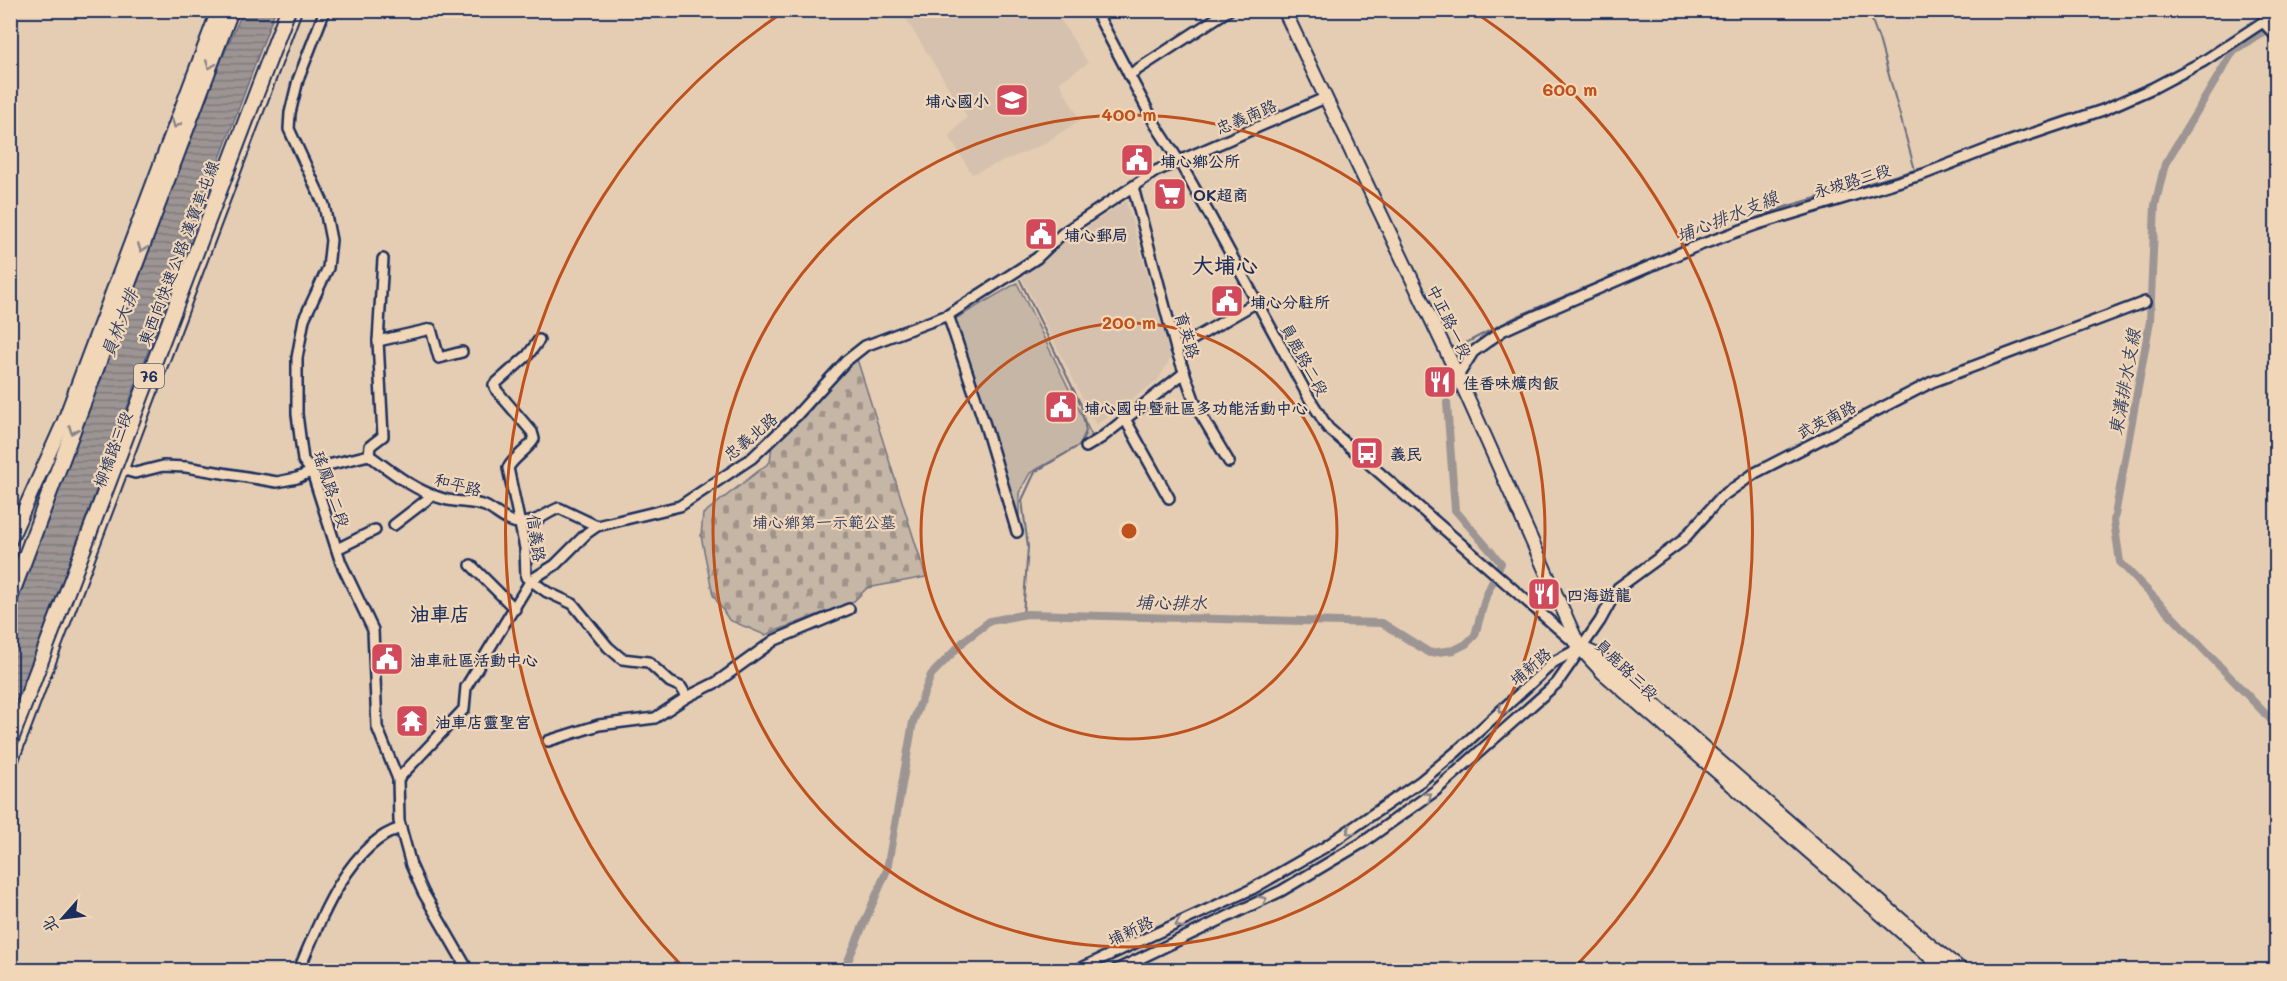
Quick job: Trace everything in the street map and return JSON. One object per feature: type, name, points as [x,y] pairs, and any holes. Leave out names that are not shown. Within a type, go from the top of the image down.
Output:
[{"type":"highway","points":[[10,598],[231,10]]},
{"type":"highway","name":"東西向快速公路 漢寶草屯線","points":[[10,742],[288,10]]},
{"type":"main road","points":[[10,541],[63,423],[218,10]]},
{"type":"main road","name":"柳橋路三段","points":[[10,765],[295,10]]},
{"type":"main road","name":"中正路一段","points":[[1284,10],[1458,376],[1580,648]]},
{"type":"main road","name":"員鹿路三段","points":[[1580,648],[1603,673],[1946,970]]},
{"type":"main road","name":"員鹿路三段","points":[[1580,648],[1598,655],[1921,937],[1962,970]]},
{"type":"street","name":"瑤鳳路二段","points":[[325,10],[298,80],[290,112],[290,129],[324,205],[331,240],[328,268],[304,318],[297,358],[297,414],[303,460],[312,472],[337,549],[373,630],[377,727],[398,779],[401,828],[411,866],[423,892],[468,970]]},
{"type":"street","name":"員鹿路二段","points":[[1095,10],[1155,124],[1179,161],[1305,392],[1328,428],[1580,648]]},
{"type":"street","points":[[1129,75],[1229,10]]},
{"type":"street","points":[[2271,10],[2263,22],[2277,36]]},
{"type":"street","name":"永坡路三段","points":[[1458,376],[1473,352],[1502,331],[1535,316],[1692,248],[1758,224],[1924,174],[1996,146],[2103,110],[2153,88],[2204,61],[2263,22]]},
{"type":"street","name":"忠義南路","points":[[1179,161],[1326,98]]},
{"type":"street","name":"忠義北路","points":[[398,779],[464,709],[466,687],[531,580],[555,565],[586,533],[597,526],[680,506],[752,458],[796,416],[846,361],[865,346],[948,315],[1037,258],[1063,233],[1156,171],[1179,161]]},
{"type":"street","name":"育英路","points":[[1086,447],[1101,438],[1184,373],[1133,187]]},
{"type":"street","points":[[106,465],[135,473],[163,466],[186,467],[277,482],[312,472],[324,466],[369,455],[370,446],[383,436],[378,341],[383,259]]},
{"type":"street","points":[[1176,349],[1257,302]]},
{"type":"street","name":"武英南路","points":[[1580,648],[1600,621],[1618,588],[1682,541],[1721,497],[1755,473],[1932,382],[2145,302]]},
{"type":"street","points":[[948,315],[985,425],[1017,532]]},
{"type":"street","points":[[378,341],[431,329],[439,358],[462,352]]},
{"type":"street","name":"信義路","points":[[539,340],[528,355],[494,385],[532,432],[534,439],[529,448],[512,461],[508,468],[521,523],[526,577],[547,592],[573,603],[608,647],[622,659],[648,662],[670,682],[681,687],[687,697]]},
{"type":"street","points":[[1184,373],[1197,408],[1229,462]]},
{"type":"street","points":[[1125,419],[1169,498]]},
{"type":"street","name":"和平路","points":[[369,455],[415,488],[447,500],[485,506],[508,521],[521,523]]},
{"type":"street","points":[[394,525],[433,495]]},
{"type":"street","points":[[521,523],[539,520],[549,512],[560,508],[597,526]]},
{"type":"street","points":[[337,549],[375,530]]},
{"type":"street","points":[[471,565],[515,609]]},
{"type":"street","points":[[548,741],[599,724],[655,718],[687,697],[717,682],[775,640],[849,609]]},
{"type":"street","name":"埔新路","points":[[1077,970],[1243,893],[1325,848],[1421,781],[1554,662],[1580,648]]},
{"type":"street","name":"埔新路","points":[[1116,970],[1281,891],[1362,843],[1435,791],[1557,683],[1580,648]]},
{"type":"street","points":[[299,970],[330,902],[355,861],[370,844],[387,832],[401,828]]},
{"type":"shaded area","name":"埔心國小","points":[[901,11],[1055,11],[1088,63],[1059,82],[1080,120],[1042,145],[972,174],[949,136],[967,117]]},
{"type":"shaded area","points":[[1126,201],[1171,357],[1158,380],[1096,425],[1022,278],[1055,248]]},
{"type":"green space","points":[[1017,283],[1093,438],[1030,473],[1019,493],[1019,524],[955,319]]},
{"type":"green space","name":"埔心鄉第一示範公墓","points":[[857,359],[926,577],[867,588],[854,601],[765,635],[729,620],[713,595],[701,536],[703,514],[770,462],[772,444],[805,417],[844,368]]},
{"type":"water","name":"員林大排","points":[[243,11],[275,11],[11,719],[11,616],[189,133]]},
{"type":"waterway","name":"埔心排水支線","points":[[1453,352],[1454,349],[1518,316],[1695,241],[1788,206],[1915,170],[1879,39],[1868,10]]},
{"type":"waterway","name":"東溝排水支線","points":[[2276,26],[2234,50],[2165,164],[2155,205],[2150,321],[2114,521],[2120,562],[2276,725]]},
{"type":"waterway","points":[[1020,280],[1081,405],[1086,431],[1080,445],[1035,472],[1022,500],[1028,547],[1023,615]]},
{"type":"waterway","name":"埔心排水支線","points":[[1447,403],[1451,373]]},
{"type":"waterway","name":"埔心排水","points":[[844,970],[887,870],[913,722],[931,675],[965,640],[990,621],[1027,614],[1382,623],[1430,653],[1454,650],[1466,644],[1475,635],[1486,596],[1501,563],[1455,510],[1447,403]]},
{"type":"place","name":"埔心國小","points":[[1012,100]]},
{"type":"place","name":"埔心鄉公所","points":[[1137,160]]},
{"type":"place","name":"OK超商","points":[[1170,194]]},
{"type":"place","name":"埔心郵局","points":[[1041,234]]},
{"type":"place","name":"埔心分駐所","points":[[1227,301]]},
{"type":"place","name":"佳香味爌肉飯","points":[[1440,382]]},
{"type":"place","name":"埔心國中暨社區多功能活動中心","points":[[1061,407]]},
{"type":"place","name":"義民","points":[[1367,453]]},
{"type":"place","name":"四海遊龍","points":[[1544,594]]},
{"type":"place","name":"油車社區活動中心","points":[[387,659]]},
{"type":"place","name":"油車店靈聖宮","points":[[412,721]]},
{"type":"district","name":"大埔心","points":[[1225,264]]},
{"type":"district","name":"油車店","points":[[440,613]]}]
